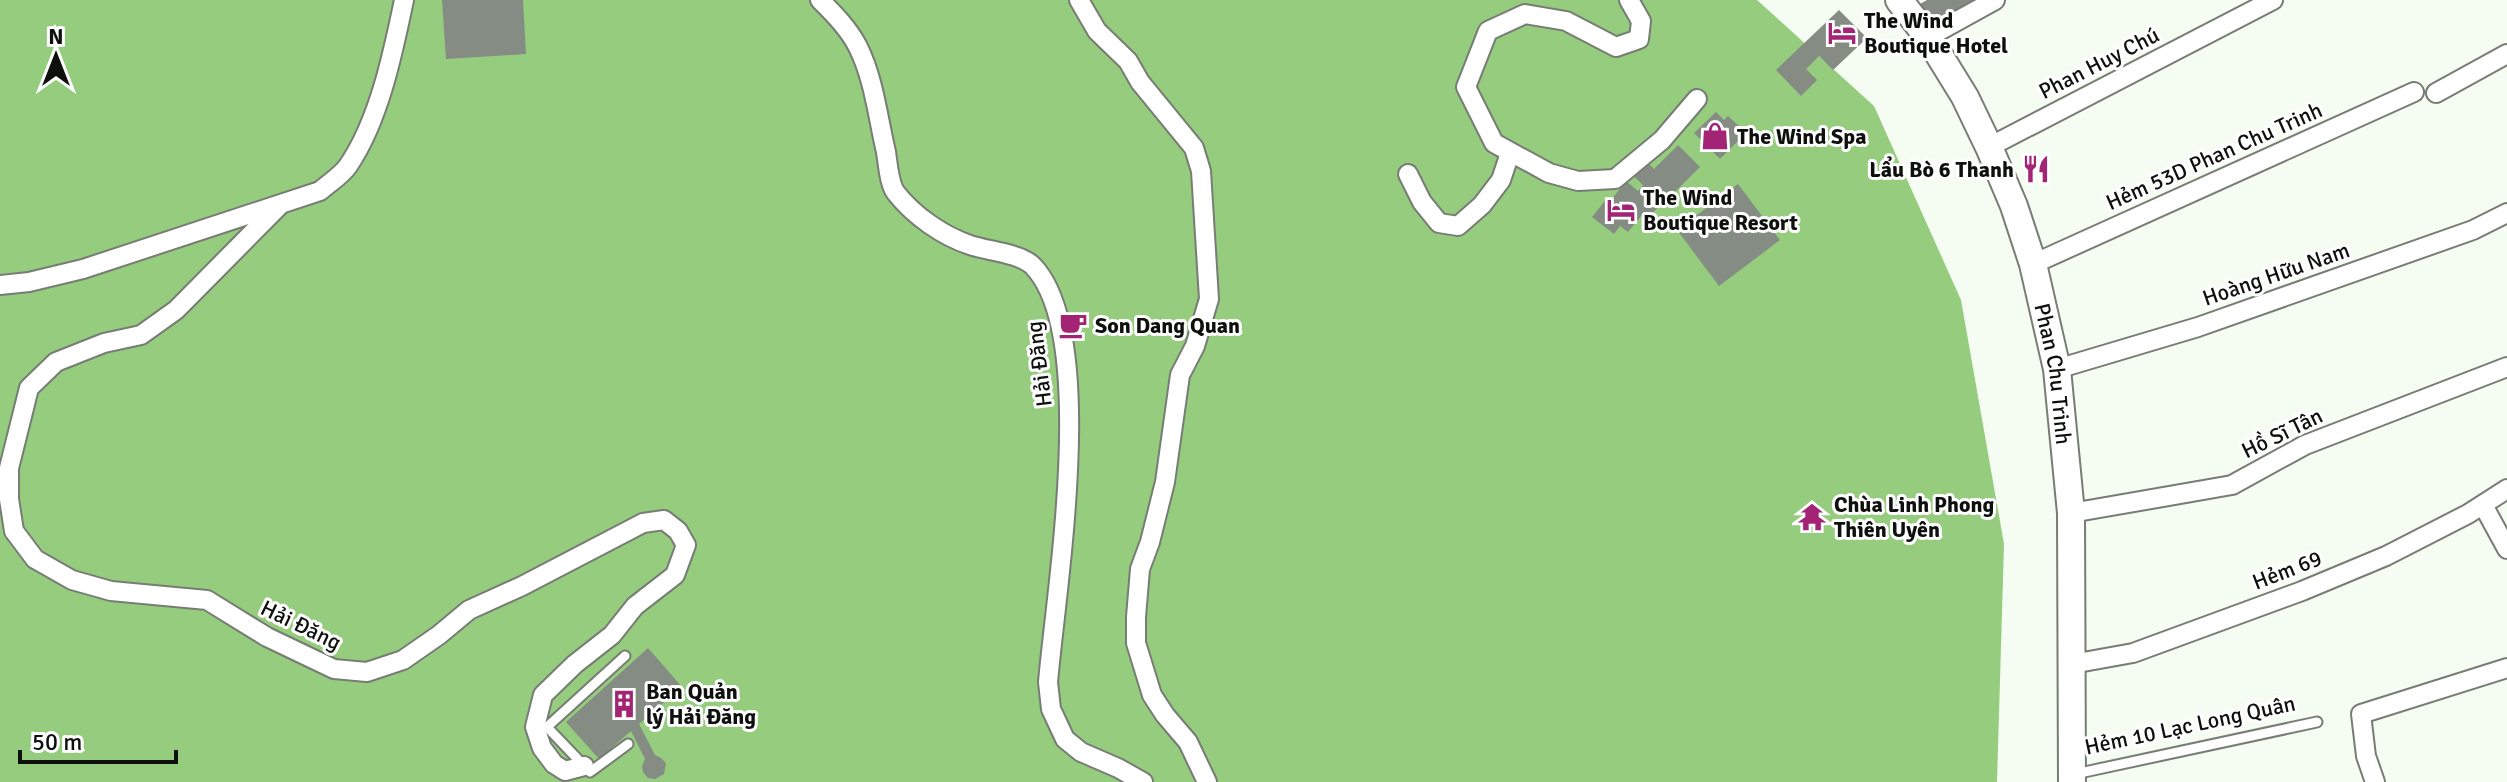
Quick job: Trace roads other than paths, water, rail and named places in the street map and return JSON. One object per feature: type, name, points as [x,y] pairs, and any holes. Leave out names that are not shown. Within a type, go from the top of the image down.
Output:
[{"type":"main road","name":"Phan Chu Trinh","points":[[1899,0],[1928,37],[1965,97],[1989,147],[2014,206],[2033,264],[2057,369],[2071,513],[2072,779]]},
{"type":"street","name":"Hải Đăng","points":[[0,285],[29,282],[83,269],[320,191],[346,169],[362,141],[392,54],[404,0]]},
{"type":"street","name":"Hải Đăng","points":[[820,0],[858,46],[867,71],[894,191],[941,232],[968,245],[1020,258],[1032,265],[1054,301],[1066,360],[1070,431],[1048,682],[1051,709],[1065,739],[1081,752],[1143,782]]},
{"type":"street","points":[[1079,0],[1097,31],[1128,61],[1140,82],[1194,148],[1201,171],[1209,299],[1195,346],[1180,375],[1165,482],[1140,569],[1136,643],[1152,695],[1188,742],[1207,782]]},
{"type":"street","points":[[1629,0],[1641,21],[1639,39],[1616,47],[1566,21],[1525,14],[1488,31],[1466,87],[1494,143],[1549,173],[1578,181],[1615,179],[1662,140],[1697,99]]},
{"type":"street","points":[[1928,37],[1995,0]]},
{"type":"street","name":"Phan Huy Chú","points":[[1989,147],[2273,0]]},
{"type":"street","points":[[2436,93],[2507,54]]},
{"type":"street","name":"Hẻm 53D Phan Chu Trinh","points":[[2033,264],[2414,92]]},
{"type":"street","points":[[1408,174],[1422,202],[1439,223],[1458,226],[1482,205],[1501,180],[1510,153]]},
{"type":"street","name":"Hải Đăng","points":[[279,206],[176,310],[141,335],[104,343],[56,362],[29,388],[9,468],[9,499],[14,531],[35,559],[72,580],[111,591],[207,600],[267,637],[334,669],[367,672],[403,660],[469,610],[643,523],[664,520],[678,531],[686,545],[675,575],[635,606],[612,635],[543,695],[535,727],[542,748],[554,764],[565,771],[584,766]]},
{"type":"street","name":"Hoàng Hữu Nam","points":[[2057,369],[2198,327],[2473,230],[2507,213]]},
{"type":"street","name":"Hồ Sĩ Tân","points":[[2071,513],[2232,485],[2305,445],[2507,367]]},
{"type":"street","name":"Hẻm 69","points":[[2072,664],[2133,653],[2302,591],[2386,556],[2507,489]]},
{"type":"street","points":[[2483,505],[2507,549]]},
{"type":"street","points":[[2375,782],[2366,756],[2361,714],[2507,668]]},
{"type":"lane","points":[[625,656],[547,727],[590,772],[628,744]]},
{"type":"lane","name":"Hẻm 10 Lạc Long Quân","points":[[2072,779],[2317,722]]},
{"type":"place","name":"The Wind Boutique Hotel","points":[[1842,33]]},
{"type":"place","name":"The Wind Spa","points":[[1715,136]]},
{"type":"place","name":"Lẩu Bò 6 Thanh","points":[[2036,169]]},
{"type":"place","name":"The Wind Boutique Resort","points":[[1621,210]]},
{"type":"place","name":"Son Dang Quan","points":[[1073,325]]},
{"type":"place","name":"Chùa Linh Phong Thiên Uyên","points":[[1812,517]]},
{"type":"place","name":"Ban Quản lý Hải Đăng","points":[[624,704]]}]
